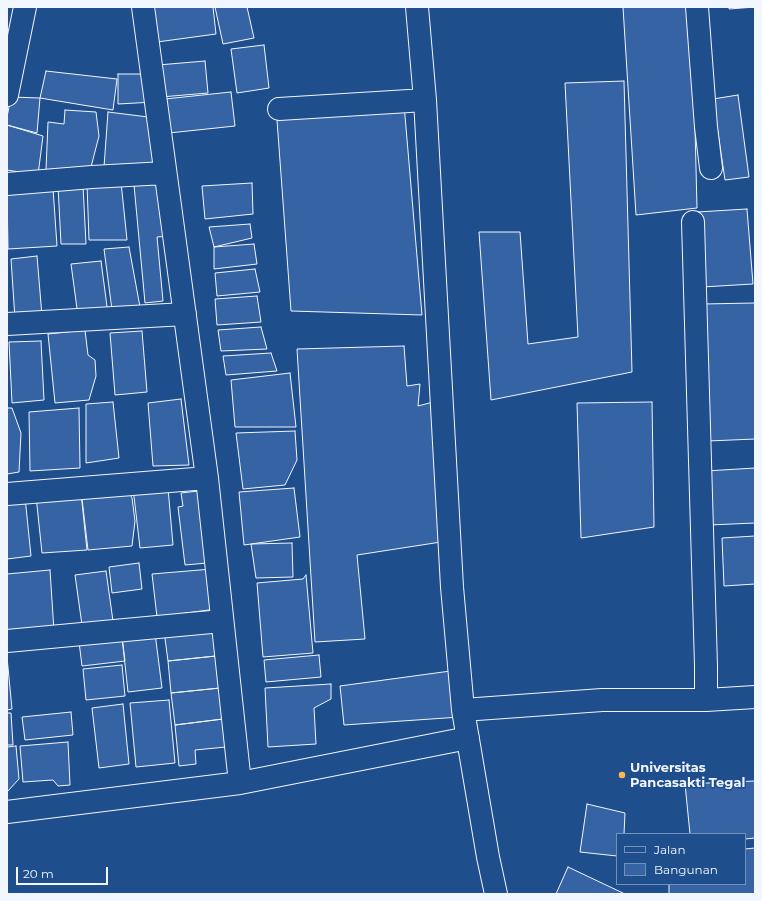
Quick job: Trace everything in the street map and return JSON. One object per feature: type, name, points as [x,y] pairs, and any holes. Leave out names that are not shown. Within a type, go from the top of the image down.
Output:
[{"type":"street","points":[[7,95],[25,7]]},
{"type":"street","points":[[143,7],[207,478],[240,783]]},
{"type":"street","points":[[418,7],[425,100],[452,587],[463,710],[488,857],[496,894]]},
{"type":"street","points":[[697,7],[706,127],[711,168]]},
{"type":"street","points":[[279,109],[425,100]]},
{"type":"street","points":[[7,184],[165,173]]},
{"type":"street","points":[[693,222],[706,700]]},
{"type":"street","points":[[7,324],[185,314]]},
{"type":"street","points":[[7,494],[207,478]]},
{"type":"street","points":[[7,641],[222,621]]},
{"type":"street","points":[[463,710],[602,700],[706,700],[755,697]]},
{"type":"street","points":[[7,812],[240,783],[468,738]]},
{"type":"building","points":[[152,7],[213,7],[216,34],[157,42]]},
{"type":"building","points":[[215,7],[247,7],[254,38],[223,44]]},
{"type":"building","points":[[623,7],[692,7],[697,208],[636,215]]},
{"type":"building","points":[[729,7],[755,7],[729,9]]},
{"type":"building","points":[[264,45],[269,88],[237,93],[231,49]]},
{"type":"building","points":[[205,61],[208,93],[161,97],[158,65]]},
{"type":"building","points":[[46,71],[117,79],[113,110],[40,98]]},
{"type":"building","points":[[118,74],[150,74],[154,102],[118,104]]},
{"type":"building","points":[[624,81],[632,372],[491,400],[479,232],[520,232],[528,344],[578,337],[565,83]]},
{"type":"building","points":[[231,92],[235,126],[169,133],[165,99]]},
{"type":"building","points":[[738,95],[749,177],[725,180],[713,99]]},
{"type":"building","points":[[11,97],[40,98],[37,133],[7,125]]},
{"type":"building","points":[[404,104],[422,315],[291,311],[277,120],[381,113]]},
{"type":"building","points":[[65,110],[96,112],[99,136],[91,167],[46,170],[48,122],[64,124]]},
{"type":"building","points":[[108,112],[156,118],[155,167],[104,167]]},
{"type":"building","points":[[7,125],[43,136],[38,175],[7,170]]},
{"type":"building","points":[[121,182],[127,240],[89,240],[87,184]]},
{"type":"building","points":[[159,182],[170,236],[157,237],[163,301],[145,303],[134,185]]},
{"type":"building","points":[[252,183],[253,214],[205,219],[202,186]]},
{"type":"building","points":[[83,185],[86,244],[61,244],[58,186]]},
{"type":"building","points":[[53,188],[57,246],[8,249],[7,191]]},
{"type":"building","points":[[747,209],[753,284],[702,287],[697,212]]},
{"type":"building","points":[[250,224],[252,238],[214,247],[209,227]]},
{"type":"building","points":[[254,244],[257,264],[214,269],[214,247]]},
{"type":"building","points":[[129,247],[140,307],[112,310],[104,249]]},
{"type":"building","points":[[37,256],[42,316],[15,319],[11,259]]},
{"type":"building","points":[[101,261],[108,314],[78,316],[71,264]]},
{"type":"building","points":[[255,269],[260,292],[217,296],[215,273]]},
{"type":"building","points":[[257,296],[261,322],[217,325],[215,299]]},
{"type":"building","points":[[755,303],[755,439],[708,441],[703,304]]},
{"type":"building","points":[[261,327],[267,349],[221,351],[218,330]]},
{"type":"building","points":[[85,330],[88,355],[95,360],[96,376],[89,400],[55,403],[48,334]]},
{"type":"building","points":[[142,331],[147,392],[115,395],[110,333]]},
{"type":"building","points":[[41,341],[44,400],[12,403],[9,342]]},
{"type":"building","points":[[404,346],[407,386],[420,384],[418,406],[433,402],[441,542],[357,555],[365,639],[315,642],[297,349]]},
{"type":"building","points":[[271,353],[277,371],[226,375],[223,356]]},
{"type":"building","points":[[290,373],[296,427],[235,427],[231,380]]},
{"type":"building","points":[[181,399],[189,465],[153,466],[148,403]]},
{"type":"building","points":[[113,402],[119,458],[86,463],[86,404]]},
{"type":"building","points":[[652,402],[654,527],[581,538],[577,403]]},
{"type":"building","points":[[7,408],[12,408],[21,433],[19,472],[7,474]]},
{"type":"building","points":[[79,408],[80,468],[30,471],[29,412]]},
{"type":"building","points":[[295,431],[297,460],[285,485],[243,489],[236,433]]},
{"type":"building","points":[[755,468],[755,523],[709,525],[706,471]]},
{"type":"building","points":[[127,488],[132,498],[135,521],[132,546],[88,550],[81,490]]},
{"type":"building","points":[[133,488],[168,488],[173,545],[140,548]]},
{"type":"building","points":[[294,488],[300,537],[244,545],[239,492]]},
{"type":"building","points":[[198,491],[207,563],[185,565],[178,507],[183,506],[181,493]]},
{"type":"building","points":[[81,493],[87,550],[42,553],[36,496]]},
{"type":"building","points":[[25,497],[31,556],[7,559],[7,498]]},
{"type":"building","points":[[755,536],[755,584],[724,586],[722,538]]},
{"type":"building","points":[[292,543],[293,577],[256,578],[251,544]]},
{"type":"building","points":[[139,563],[142,589],[112,593],[109,567]]},
{"type":"building","points":[[212,569],[216,609],[157,617],[152,574]]},
{"type":"building","points":[[50,570],[54,631],[7,635],[7,574]]},
{"type":"building","points":[[106,571],[113,621],[82,625],[75,575]]},
{"type":"building","points":[[306,575],[313,653],[263,657],[257,583],[303,579]]},
{"type":"building","points":[[213,626],[216,656],[168,661],[164,631]]},
{"type":"building","points":[[155,633],[162,688],[128,692],[122,637]]},
{"type":"building","points":[[122,637],[125,661],[82,666],[79,642]]},
{"type":"building","points":[[319,655],[321,677],[266,682],[264,660]]},
{"type":"building","points":[[216,656],[220,688],[171,693],[168,661]]},
{"type":"building","points":[[7,657],[12,709],[7,710]]},
{"type":"building","points":[[122,665],[125,696],[86,700],[83,669]]},
{"type":"building","points":[[458,670],[460,717],[344,725],[340,686]]},
{"type":"building","points":[[331,684],[331,699],[314,708],[316,744],[268,747],[265,688]]},
{"type":"building","points":[[220,688],[223,719],[175,725],[171,693]]},
{"type":"building","points":[[169,700],[175,763],[136,767],[130,703]]},
{"type":"building","points":[[123,704],[129,764],[99,768],[92,708]]},
{"type":"building","points":[[71,712],[73,735],[25,740],[22,717]]},
{"type":"building","points":[[7,713],[11,713],[13,745],[7,745]]},
{"type":"building","points":[[223,719],[226,747],[195,750],[196,764],[179,766],[175,725]]},
{"type":"building","points":[[68,742],[70,785],[58,786],[53,780],[23,782],[20,746]]},
{"type":"building","points":[[16,746],[19,779],[7,792],[7,747]]},
{"type":"building","points":[[755,781],[755,838],[746,839],[746,833],[690,833],[685,784]]},
{"type":"building","points":[[587,804],[625,813],[624,833],[616,833],[616,856],[580,852]]},
{"type":"building","points":[[755,848],[755,894],[669,894],[669,885],[746,885],[746,849]]},
{"type":"building","points":[[568,867],[625,894],[556,894]]},
{"type":"place","name":"Universitas Pancasakti Tegal","points":[[622,775]]}]
